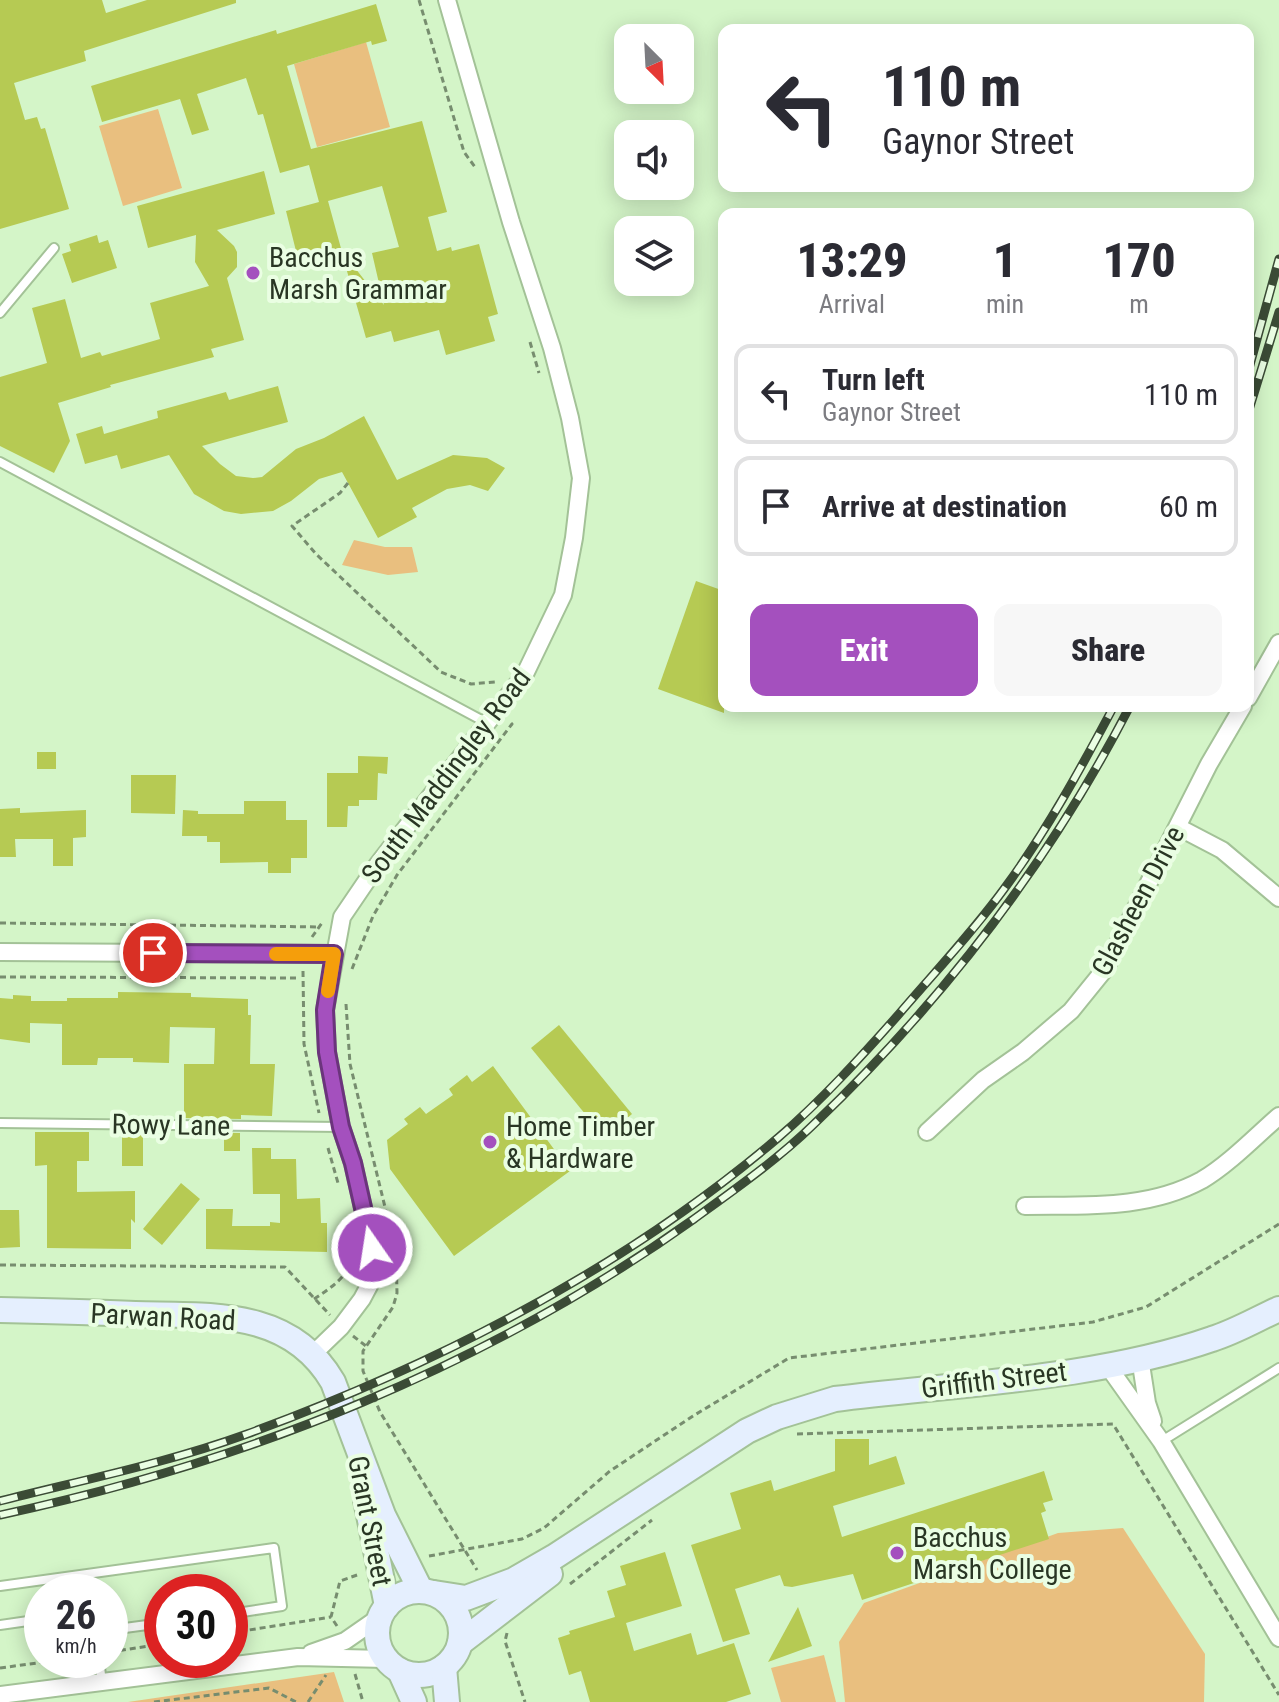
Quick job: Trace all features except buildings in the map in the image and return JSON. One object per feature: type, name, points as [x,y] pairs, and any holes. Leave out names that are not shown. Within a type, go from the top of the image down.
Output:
[{"type":"street","name":"South Maddingley Road","points":[[313,1354],[341,1327],[362,1299],[371,1282],[373,1268],[372,1248],[353,1163],[341,1127],[327,1052],[325,1010],[342,917],[378,864],[525,674],[563,595],[581,478],[552,348],[511,222],[447,0]]},
{"type":"street","points":[[1254,687],[1279,643]]},
{"type":"street","name":"Glasheen Drive","points":[[927,1132],[983,1080],[1046,1033],[1089,991],[1105,969],[1209,764],[1239,712]]},
{"type":"street","points":[[1178,827],[1222,850],[1279,898]]},
{"type":"street","points":[[0,952],[334,954]]},
{"type":"street","points":[[1025,1206],[1124,1205],[1171,1193],[1211,1174],[1279,1116]]},
{"type":"street","name":"Griffith Street","points":[[427,1592],[466,1598],[514,1580],[747,1431],[777,1417],[835,1399],[1074,1371],[1140,1358],[1212,1339],[1279,1309]]},
{"type":"street","name":"Parwan Road","points":[[0,1310],[226,1317],[273,1328],[296,1340],[313,1354],[328,1373],[341,1397],[355,1443]]},
{"type":"street","points":[[1140,1358],[1147,1403],[1161,1441]]},
{"type":"street","points":[[1107,1365],[1161,1441],[1279,1638]]},
{"type":"street","name":"Grant Street","points":[[355,1443],[383,1515],[427,1592]]},
{"type":"street","name":"Grant Street","points":[[355,1443],[384,1611]]},
{"type":"street","name":"Griffith Street","points":[[460,1643],[713,1453]]},
{"type":"street","points":[[0,1695],[298,1657],[393,1665],[426,1675],[444,1667],[456,1655],[461,1628],[458,1615],[449,1603],[427,1592],[399,1596],[345,1641],[298,1657]]},
{"type":"street","points":[[384,1611],[377,1639],[414,1702]]},
{"type":"street","points":[[444,1667],[447,1702]]},
{"type":"lane","points":[[0,313],[54,248]]},
{"type":"lane","points":[[0,462],[491,716]]},
{"type":"lane","name":"Rowy Lane","points":[[0,1123],[341,1127]]},
{"type":"lane","points":[[1161,1441],[1279,1368]]},
{"type":"lane","points":[[0,1586],[274,1548],[282,1606],[248,1611]]},
{"type":"lane","points":[[0,1625],[24,1622]]},
{"type":"lane","points":[[101,1678],[102,1682]]},
{"type":"path","points":[[419,0],[464,152],[482,176]]},
{"type":"path","points":[[529,337],[543,380]]},
{"type":"path","points":[[348,483],[340,493],[292,526],[316,554],[441,672],[471,684],[499,681],[494,688]]},
{"type":"path","points":[[352,970],[373,916],[397,875],[512,724],[491,716]]},
{"type":"path","points":[[329,914],[305,954],[301,978],[304,1044],[341,1195]]},
{"type":"path","points":[[0,923],[320,927]]},
{"type":"path","points":[[0,977],[301,978]]},
{"type":"path","points":[[347,994],[345,1007],[350,1064],[396,1252],[397,1293],[393,1307],[363,1351],[363,1371],[380,1412],[465,1549]]},
{"type":"path","points":[[314,1299],[337,1283],[352,1263],[355,1242]]},
{"type":"path","points":[[0,1265],[285,1267],[341,1327],[366,1346]]},
{"type":"path","points":[[793,1434],[1113,1424],[1279,1695]]},
{"type":"path","points":[[562,1590],[663,1512]]},
{"type":"path","points":[[248,1630],[331,1617]]},
{"type":"path","points":[[512,1629],[508,1631],[505,1641],[525,1702]]},
{"type":"path","points":[[308,1702],[337,1658]]},
{"type":"path","points":[[0,1668],[24,1665]]},
{"type":"path","points":[[154,1702],[269,1688],[296,1702]]},
{"type":"shaded area","points":[[366,42],[390,127],[317,147],[294,64]]},
{"type":"shaded area","points":[[158,109],[182,188],[123,206],[99,126]]},
{"type":"shaded area","points":[[354,540],[385,547],[412,547],[418,572],[388,575],[342,565]]},
{"type":"shaded area","points":[[1123,1528],[1205,1654],[1204,1702],[845,1702],[839,1642],[864,1603],[1058,1533]]},
{"type":"shaded area","points":[[824,1655],[836,1702],[781,1702],[771,1668]]},
{"type":"shaded area","points":[[334,1672],[344,1702],[128,1702]]},
{"type":"railway","points":[[1254,350],[1279,259]]},
{"type":"railway","points":[[1254,393],[1279,312]]},
{"type":"railway","points":[[0,1501],[186,1454],[247,1434],[389,1377],[526,1309],[593,1271],[719,1185],[779,1137],[826,1093],[953,953],[1034,845],[1111,712]]},
{"type":"railway","points":[[0,1515],[184,1467],[274,1437],[362,1402],[449,1363],[533,1320],[615,1272],[694,1219],[813,1125],[905,1030],[948,980],[1028,875],[1064,821],[1127,712]]},
{"type":"slow traffic","points":[[276,954],[334,954],[328,991]]},
{"type":"place","name":"Bacchus Marsh Grammar","points":[[253,273]]},
{"type":"place","name":"Home Timber & Hardware","points":[[490,1142]]},
{"type":"place","name":"Bacchus Marsh College","points":[[897,1553]]},
{"type":"route","points":[[153,953],[334,954],[325,1010],[327,1052],[341,1127],[353,1163],[372,1248]]}]
